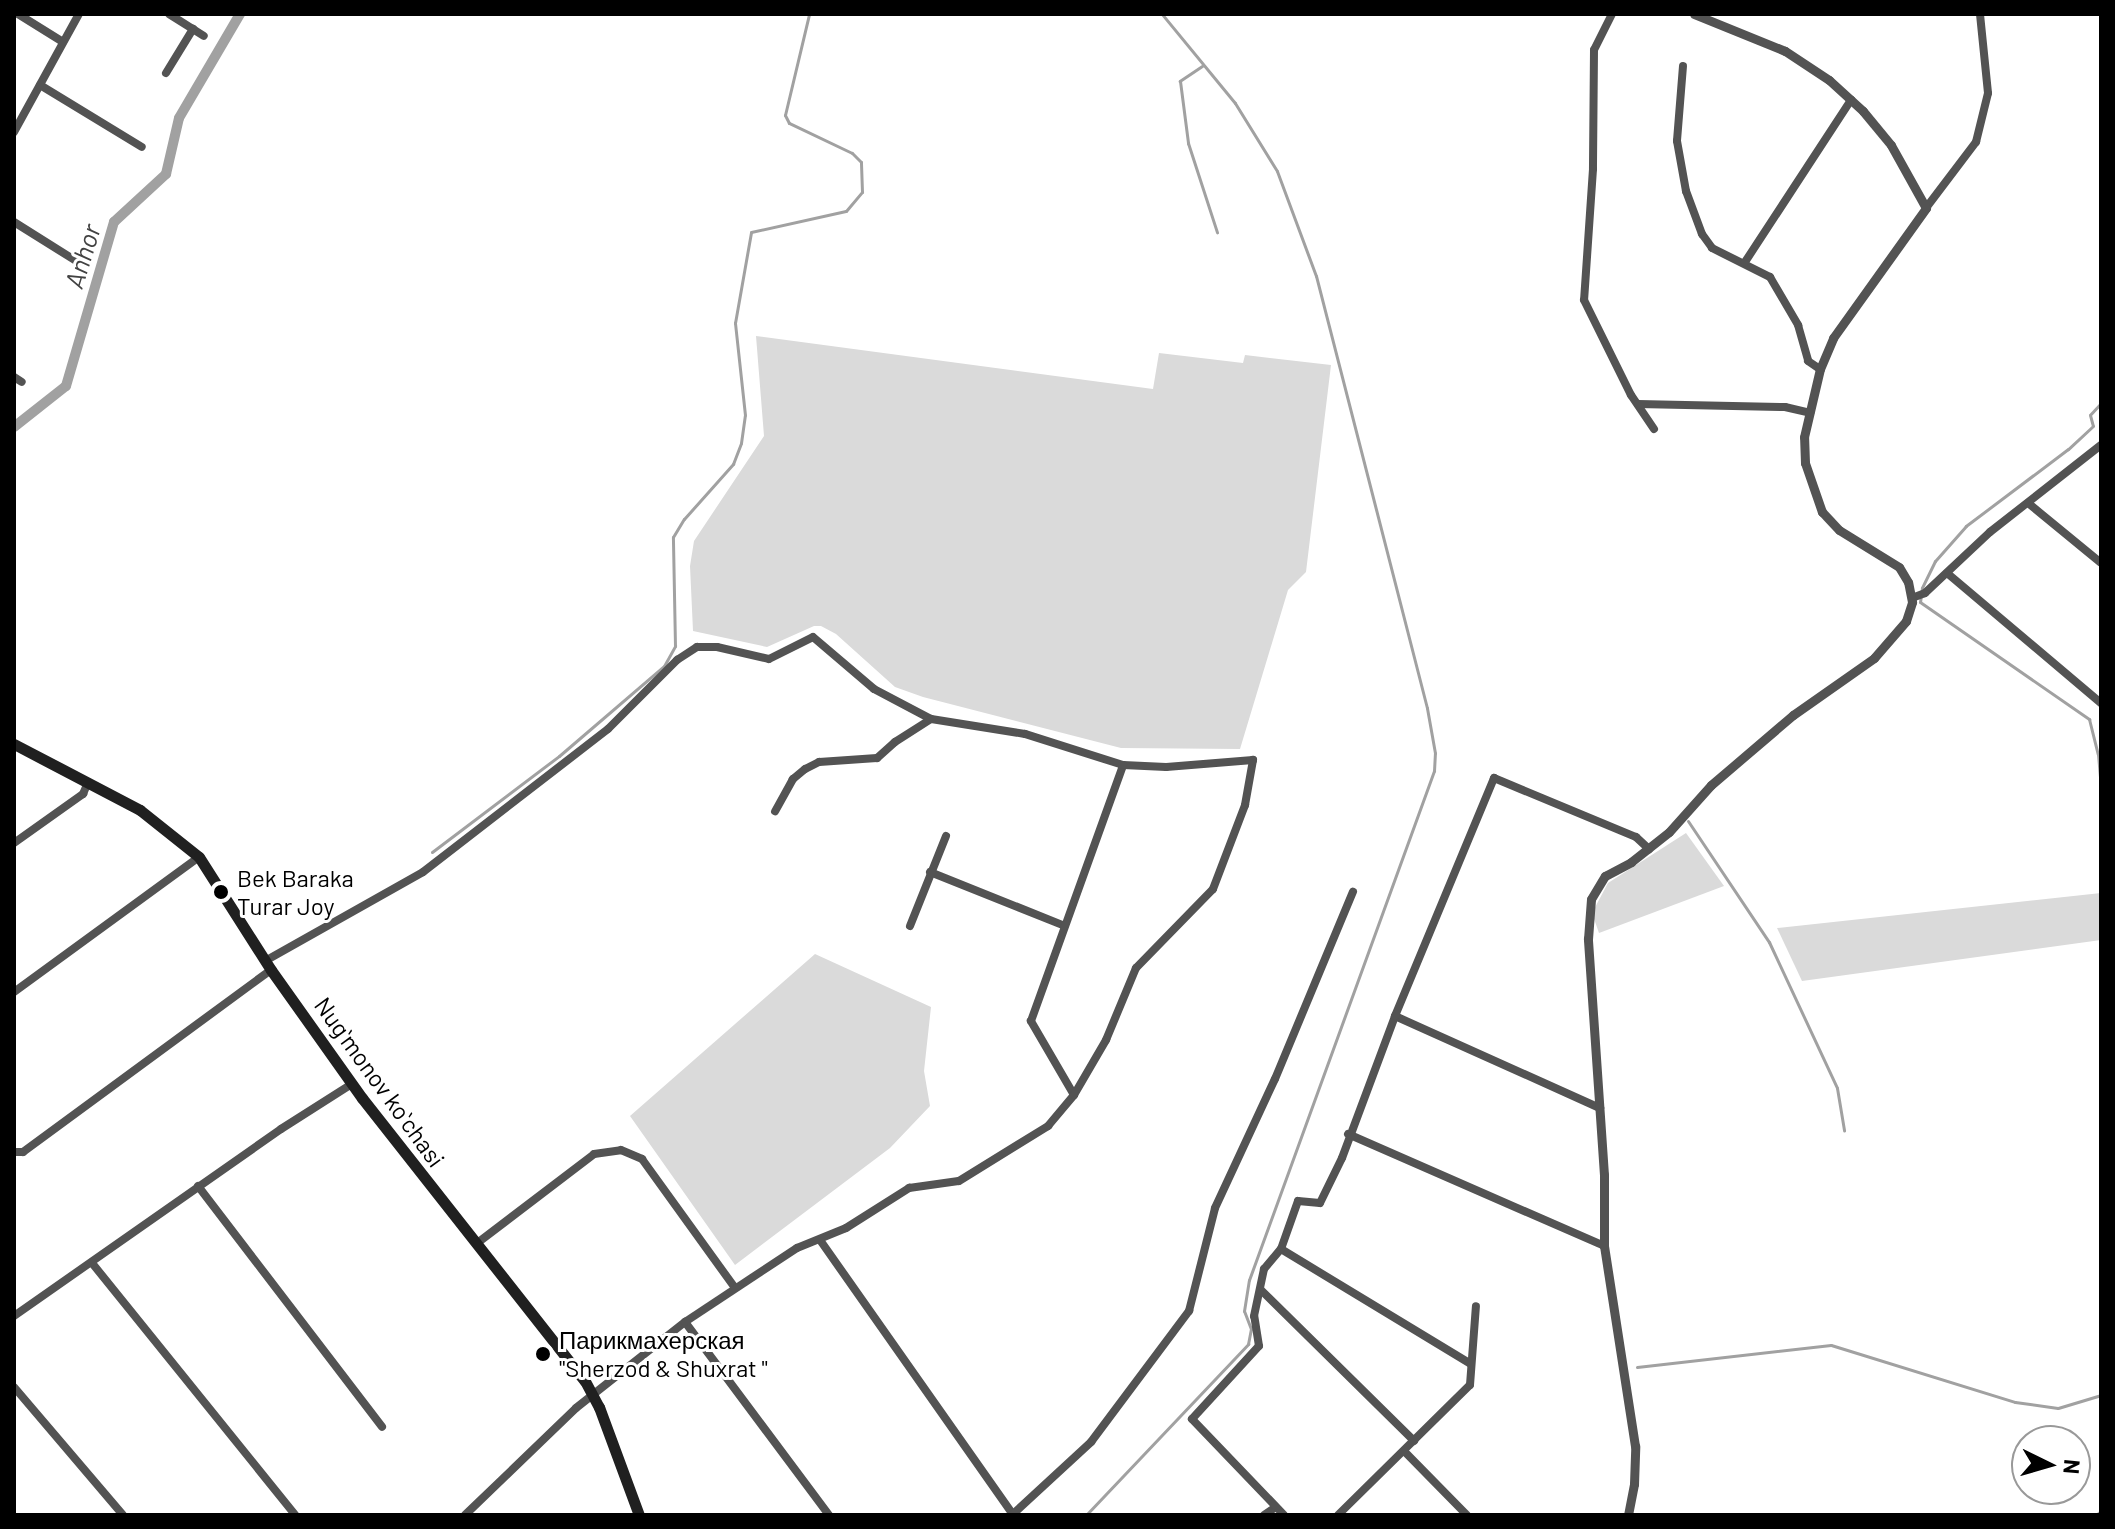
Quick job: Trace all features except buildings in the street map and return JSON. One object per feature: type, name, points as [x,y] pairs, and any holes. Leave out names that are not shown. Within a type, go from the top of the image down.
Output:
[{"type":"main road","name":"Nugʻmonov koʻchasi","points":[[14,744],[152,818],[199,857],[268,966],[352,1084],[593,1395],[639,1515]]},
{"type":"street","points":[[18,14],[63,42]]},
{"type":"street","points":[[14,132],[79,14]]},
{"type":"street","points":[[169,14],[204,36]]},
{"type":"street","points":[[1612,14],[1594,50],[1593,169],[1584,300],[1654,429]]},
{"type":"street","points":[[1694,14],[1785,51],[1815,69],[1851,100],[1891,145],[1926,208]]},
{"type":"street","points":[[1918,596],[1899,567],[1839,530],[1822,512],[1804,454],[1820,369],[1838,328],[1976,142],[1988,93],[1980,14]]},
{"type":"street","points":[[166,73],[193,29]]},
{"type":"street","points":[[1683,66],[1677,141],[1686,191],[1702,234],[1712,248],[1770,277],[1798,325],[1808,361],[1820,369]]},
{"type":"street","points":[[40,85],[142,147]]},
{"type":"street","points":[[1745,262],[1851,100]]},
{"type":"street","points":[[14,222],[81,264]]},
{"type":"street","points":[[1638,404],[1785,407],[1810,413]]},
{"type":"street","points":[[1628,1515],[1634,1484],[1633,1426],[1604,1246],[1589,908],[1605,876],[1649,849],[1669,832],[1711,785],[1793,715],[1874,658],[1906,621],[1918,596],[1990,532],[2101,445]]},
{"type":"street","points":[[2028,503],[2101,563]]},
{"type":"street","points":[[1947,573],[2101,703]]},
{"type":"street","points":[[14,1152],[23,1152],[268,966],[423,872],[608,729],[677,660],[697,647],[717,647],[769,659],[813,637],[843,666],[874,689],[931,719],[1025,734],[1123,765],[1166,767],[1253,760],[1245,805],[1213,889],[1136,968],[1106,1040],[1074,1095],[1036,1135],[959,1181],[909,1188],[846,1228],[797,1248],[735,1288],[685,1322],[593,1395],[465,1515]]},
{"type":"street","points":[[775,811],[793,779],[805,769],[819,762],[877,758],[895,742],[931,719]]},
{"type":"street","points":[[1074,1095],[1031,1021],[1123,765]]},
{"type":"street","points":[[1284,1515],[1192,1419],[1259,1346],[1254,1316],[1264,1269],[1281,1249],[1298,1201],[1320,1203],[1342,1158],[1348,1134],[1395,1016],[1494,778],[1636,837],[1649,849]]},
{"type":"street","points":[[14,843],[83,794],[88,782]]},
{"type":"street","points":[[910,926],[946,836]]},
{"type":"street","points":[[14,992],[199,857]]},
{"type":"street","points":[[930,872],[1065,926]]},
{"type":"street","points":[[820,1240],[1013,1515],[1091,1442],[1189,1311],[1215,1208],[1275,1079],[1353,892]]},
{"type":"street","points":[[1395,1016],[1600,1108]]},
{"type":"street","points":[[14,1316],[198,1186],[352,1084]]},
{"type":"street","points":[[1348,1134],[1604,1246]]},
{"type":"street","points":[[476,1244],[594,1154],[621,1150],[642,1159],[735,1288]]},
{"type":"street","points":[[198,1186],[382,1427]]},
{"type":"street","points":[[1281,1249],[1471,1364]]},
{"type":"street","points":[[92,1263],[295,1515]]},
{"type":"street","points":[[1261,1290],[1414,1441]]},
{"type":"street","points":[[1338,1515],[1470,1385],[1476,1306]]},
{"type":"street","points":[[685,1322],[829,1515]]},
{"type":"street","points":[[14,1387],[123,1515]]},
{"type":"street","points":[[1404,1451],[1467,1515]]},
{"type":"street","points":[[1264,1515],[1276,1507]]},
{"type":"shaded area","points":[[756,336],[1153,389],[1159,353],[1243,363],[1245,355],[1331,365],[1306,572],[1288,590],[1240,749],[1121,748],[923,697],[895,687],[836,634],[821,626],[814,626],[767,647],[693,631],[690,566],[694,541],[764,436]]},
{"type":"shaded area","points":[[1686,833],[1724,886],[1599,933],[1592,913],[1608,883]]},
{"type":"shaded area","points":[[2101,893],[2101,940],[1802,981],[1777,928]]},
{"type":"shaded area","points":[[815,954],[931,1007],[924,1071],[930,1106],[890,1148],[735,1265],[630,1116]]},
{"type":"waterway","name":"Anhor","points":[[14,427],[66,386],[114,222],[166,174],[179,118],[240,14]]},
{"type":"waterway","points":[[432,852],[559,756],[664,666],[675,646],[673,537],[684,519],[733,464],[741,443],[745,415],[735,323],[751,232],[846,211],[862,192],[861,162],[852,153],[789,123],[785,115],[809,14]]},
{"type":"waterway","points":[[1086,1515],[1248,1344],[1251,1329],[1244,1311],[1249,1280],[1434,771],[1435,753],[1427,708],[1316,276],[1277,171],[1235,103],[1162,14]]},
{"type":"waterway","points":[[1202,66],[1180,81],[1188,143],[1217,232]]},
{"type":"waterway","points":[[2101,403],[2090,415],[2093,426],[2068,449],[1966,526],[1935,561],[1922,588],[1920,602],[2089,719],[2098,754],[2101,792]]},
{"type":"waterway","points":[[1688,821],[1769,942],[1837,1088],[1844,1130]]},
{"type":"waterway","points":[[1637,1367],[1831,1345],[2015,1402],[2058,1408],[2101,1395]]},
{"type":"waterway","points":[[2096,1515],[2101,1511]]},
{"type":"place","name":"Bek Baraka Turar Joy","points":[[221,892]]},
{"type":"place","name":"Парикмахерская \"Sherzod & Shuxrat \"","points":[[543,1354]]}]
